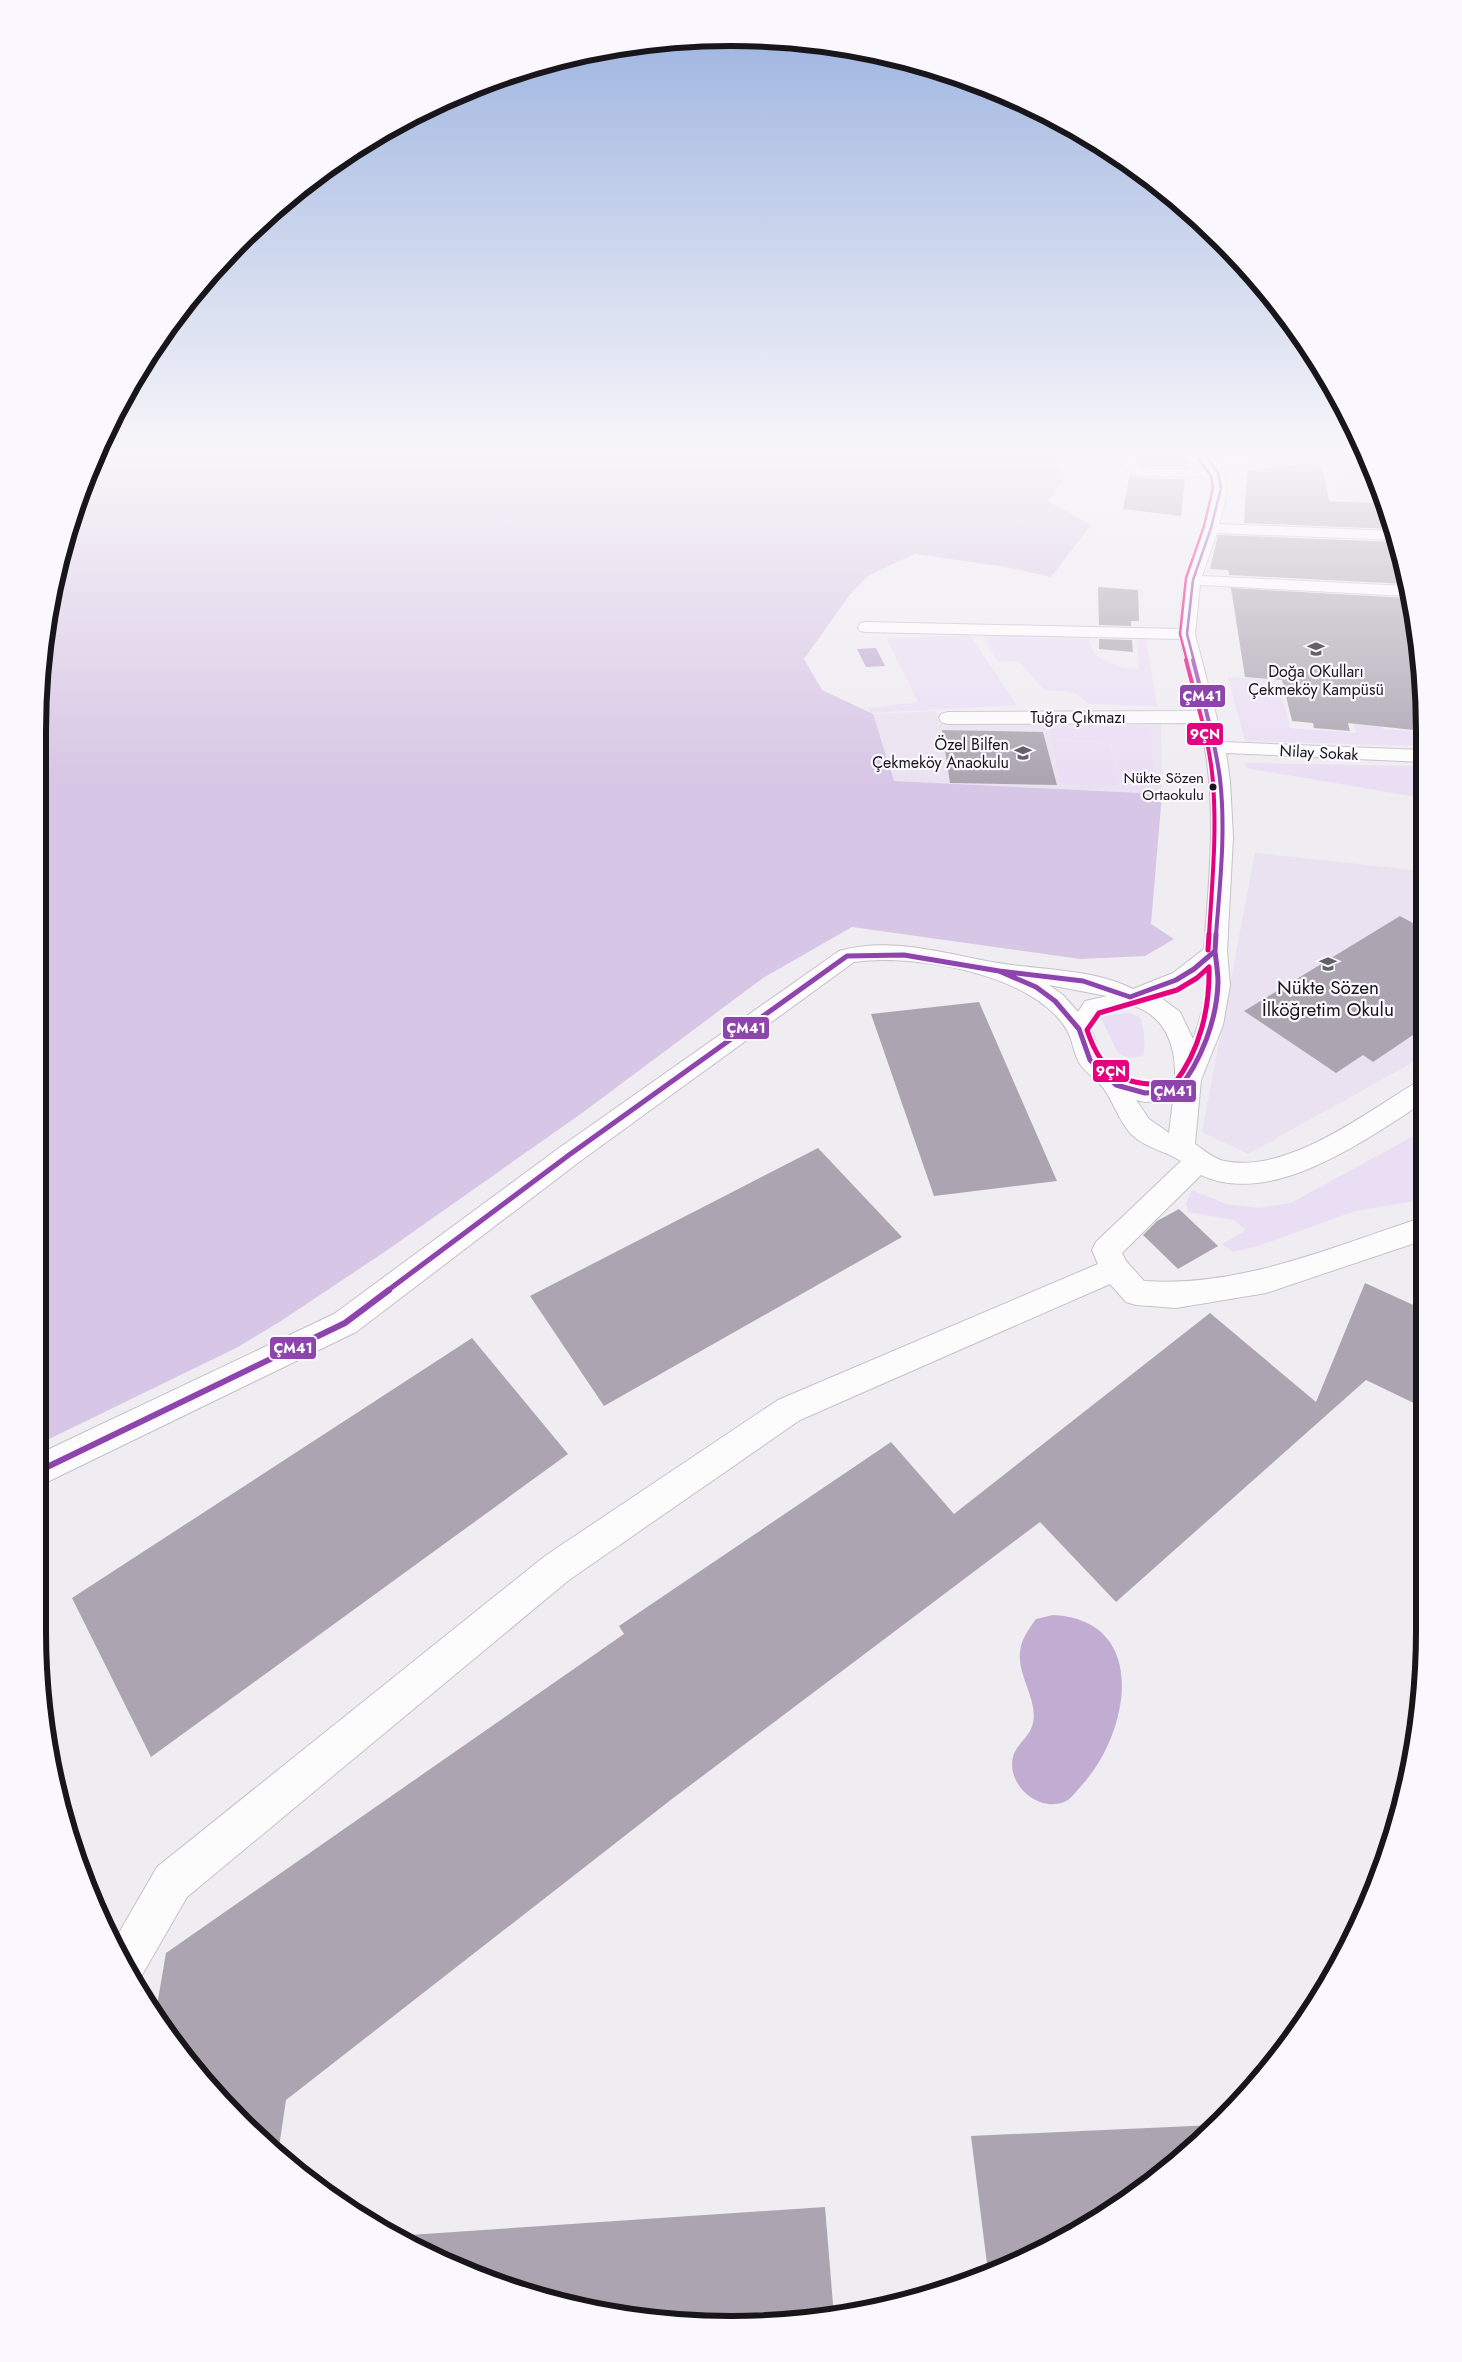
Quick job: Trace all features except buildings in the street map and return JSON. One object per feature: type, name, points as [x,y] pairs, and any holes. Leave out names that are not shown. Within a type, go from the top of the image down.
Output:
[{"type":"street","points":[[1116,1085],[1145,1092],[1176,1090],[1188,1080],[1211,1025],[1218,985],[1215,951],[1223,837],[1220,781],[1215,747],[1187,634],[1193,580],[1199,561]]},
{"type":"street","points":[[1193,580],[1401,590]]},
{"type":"street","points":[[866,627],[1187,634]]},
{"type":"street","name":"Tuğra Çıkmazı","points":[[948,718],[1207,717]]},
{"type":"street","name":"Nilay Sokak","points":[[1215,747],[1416,756]]},
{"type":"street","points":[[46,1468],[345,1323],[569,1155],[847,956],[868,951],[896,953],[1114,989],[1130,997],[1152,1003],[1171,1018],[1188,1057],[1190,1154],[1106,1250],[1115,1268],[1136,1293],[1176,1296],[1266,1281],[1416,1231]]},
{"type":"street","points":[[1079,1029],[1094,1007],[1174,982],[1193,972],[1215,951]]},
{"type":"street","points":[[999,971],[1036,987],[1055,1001],[1079,1029],[1090,1060],[1116,1085],[1134,1122],[1160,1142],[1190,1154],[1220,1171],[1266,1172],[1307,1157],[1358,1131],[1416,1095]]},
{"type":"street","points":[[129,1956],[172,1882],[557,1568],[789,1410],[1115,1268]]},
{"type":"shaded area","points":[[68,561],[899,561],[869,575],[851,593],[804,659],[822,690],[873,714],[894,781],[1162,794],[1151,924],[1174,939],[1145,956],[1081,959],[852,927],[763,978],[582,1113],[383,1253],[281,1321],[238,1347],[46,1441],[46,731],[52,642],[59,597]]},
{"type":"shaded area","points":[[966,561],[1063,561],[1051,577],[1006,567]]},
{"type":"shaded area","points":[[970,635],[1017,705],[871,713],[868,708],[918,702],[886,638]]},
{"type":"shaded area","points":[[984,635],[1086,635],[1089,637],[1095,653],[1100,658],[1114,665],[1139,669],[1137,638],[1146,639],[1157,706],[1088,704],[1073,693],[1044,690],[1019,661],[998,662]]},
{"type":"shaded area","points":[[876,648],[885,666],[866,667],[857,649]]},
{"type":"shaded area","points":[[1228,677],[1279,680],[1290,728],[1356,733],[1341,680],[1372,682],[1383,729],[1416,731],[1416,746],[1245,741]]},
{"type":"shaded area","name":"Özel Bilfen Çekmeköy Anaokulu","points":[[936,711],[939,724],[1161,725],[1162,794],[894,781],[873,714]]},
{"type":"shaded area","points":[[1150,727],[1155,791],[1123,789],[1111,741],[1052,739],[1048,729]]},
{"type":"shaded area","points":[[1052,741],[1109,743],[1120,786],[1061,784]]},
{"type":"shaded area","points":[[1245,763],[1416,766],[1416,797],[1246,768]]},
{"type":"shaded area","name":"Nükte Sözen İlköğretim Okulu","points":[[1255,853],[1416,870],[1416,1061],[1248,1154],[1202,1132]]},
{"type":"shaded area","points":[[1131,1013],[1141,1020],[1144,1048],[1143,1056],[1129,1058],[1118,1053],[1100,1016]]},
{"type":"shaded area","points":[[1416,1135],[1416,1201],[1355,1211],[1258,1246],[1233,1252],[1222,1244],[1246,1230],[1234,1220],[1188,1212],[1186,1204],[1192,1190],[1226,1204],[1258,1208],[1291,1203]]},
{"type":"shaded area","points":[[1053,1615],[1084,1622],[1105,1636],[1118,1658],[1122,1683],[1119,1710],[1111,1738],[1098,1763],[1070,1798],[1056,1804],[1046,1804],[1036,1800],[1020,1787],[1012,1767],[1014,1753],[1031,1729],[1034,1720],[1032,1701],[1020,1662],[1022,1643],[1036,1619]]},
{"type":"transit line","name":"9ÇN","points":[[1192,561],[1186,578],[1180,634],[1208,748],[1213,782],[1215,837],[1208,950]]},
{"type":"transit line","name":"ÇM41","points":[[1199,561],[1193,580],[1187,634],[1215,747],[1220,781],[1223,837],[1215,951]]},
{"type":"transit line","name":"ÇM41","points":[[1215,951],[1218,986],[1210,1028],[1193,1070],[1177,1091],[1145,1093],[1116,1085],[1090,1060],[1079,1029],[1055,1001],[1036,987],[999,971],[1083,981],[1130,997],[1176,980],[1194,969],[1215,951]]},
{"type":"transit line","name":"ÇM41","points":[[46,1468],[345,1323],[569,1155],[847,956],[866,954],[904,955],[999,971]]},
{"type":"transit line","name":"9ÇN","points":[[1209,967],[1208,996],[1201,1029],[1190,1060],[1174,1084],[1152,1084],[1131,1081],[1122,1078],[1104,1065],[1092,1047],[1087,1030],[1099,1013],[1177,990],[1197,978],[1209,967]]},
{"type":"place","name":"Doğa OKulları Çekmeköy Kampüsü","points":[[1316,649]]},
{"type":"place","name":"Özel Bilfen Çekmeköy Anaokulu","points":[[1023,753]]},
{"type":"place","name":"Nükte Sözen Ortaokulu","points":[[1213,787]]},
{"type":"place","name":"Nükte Sözen İlköğretim Okulu","points":[[1328,964]]}]
